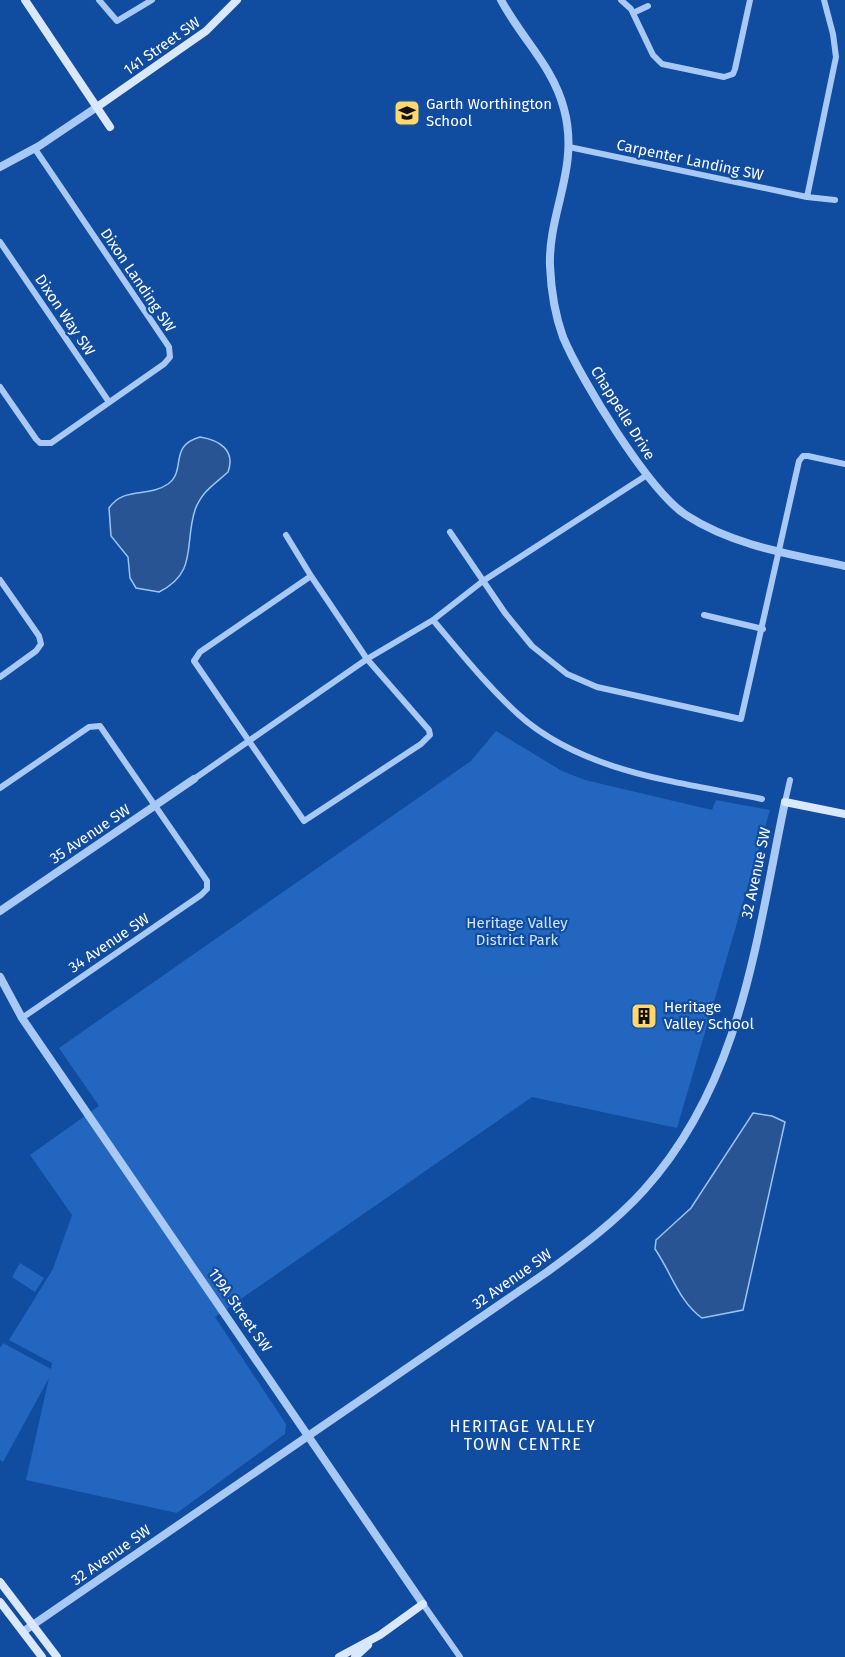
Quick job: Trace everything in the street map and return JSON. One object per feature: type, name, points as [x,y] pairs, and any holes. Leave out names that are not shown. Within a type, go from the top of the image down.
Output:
[{"type":"main road","points":[[25,0],[110,127]]},
{"type":"main road","name":"141 Street SW","points":[[97,107],[206,31],[237,0]]},
{"type":"main road","points":[[785,802],[845,814]]},
{"type":"main road","points":[[0,1582],[57,1657]]},
{"type":"main road","points":[[0,1602],[42,1657]]},
{"type":"main road","points":[[355,1657],[380,1635],[423,1604]]},
{"type":"main road","points":[[339,1657],[380,1635]]},
{"type":"street","points":[[99,0],[117,21],[152,0]]},
{"type":"street","name":"Chappelle Drive","points":[[501,0],[554,79],[565,111],[569,147],[567,169],[551,246],[554,300],[562,335],[576,363],[647,475],[684,514],[742,543],[845,566]]},
{"type":"street","points":[[621,0],[627,3],[653,55],[662,64],[724,77],[733,74],[735,69],[750,0]]},
{"type":"street","points":[[807,197],[836,57],[833,34],[824,0]]},
{"type":"street","points":[[633,13],[648,6]]},
{"type":"street","points":[[0,166],[35,149],[97,107]]},
{"type":"street","name":"Carpenter Landing SW","points":[[569,147],[807,197],[835,200]]},
{"type":"street","name":"Dixon Landing SW","points":[[0,387],[36,440],[46,444],[51,443],[167,361],[169,347],[35,149]]},
{"type":"street","name":"Dixon Way SW","points":[[0,242],[110,402]]},
{"type":"street","points":[[450,532],[483,581],[532,646],[567,674],[597,687],[741,719],[744,714],[799,461],[803,456],[845,464]]},
{"type":"street","points":[[194,778],[367,659],[433,620],[483,581],[647,475]]},
{"type":"street","points":[[286,535],[367,659],[429,730],[430,735],[421,744],[304,821],[194,661],[196,655],[311,576]]},
{"type":"street","points":[[0,580],[39,636],[42,644],[0,677]]},
{"type":"street","points":[[704,615],[763,629]]},
{"type":"street","points":[[433,620],[479,674],[520,716],[576,752],[651,776],[762,799]]},
{"type":"street","points":[[0,788],[89,727],[98,725],[104,729],[156,805]]},
{"type":"street","name":"35 Avenue SW","points":[[0,911],[194,778]]},
{"type":"street","name":"32 Avenue SW","points":[[24,1631],[589,1241],[635,1200],[672,1156],[704,1104],[728,1050],[741,1004],[790,780]]},
{"type":"street","name":"34 Avenue SW","points":[[22,1018],[201,895],[207,885],[205,877],[156,805]]},
{"type":"street","name":"119A Street SW","points":[[0,977],[22,1018],[460,1657]]},
{"type":"green space","name":"Heritage Valley District Park","points":[[496,731],[562,771],[585,780],[712,810],[716,800],[770,810],[677,1128],[532,1097],[215,1317],[286,1424],[285,1434],[177,1513],[26,1480],[49,1378],[3,1462],[0,1460],[0,1348],[3,1343],[51,1369],[52,1363],[9,1340],[53,1269],[72,1215],[30,1155],[99,1106],[59,1048],[471,761]]},
{"type":"green space","points":[[20,1263],[44,1278],[35,1292],[12,1277]]},
{"type":"shaded area","points":[[200,437],[214,441],[228,452],[230,464],[228,472],[209,488],[198,503],[192,523],[188,557],[180,576],[159,592],[136,588],[130,578],[128,557],[111,536],[109,508],[115,501],[129,494],[152,491],[168,484],[177,472],[184,446]]},
{"type":"shaded area","points":[[753,1113],[772,1116],[785,1122],[743,1310],[702,1318],[687,1304],[676,1286],[655,1249],[656,1240],[691,1208]]},
{"type":"place","name":"Garth Worthington School","points":[[407,113]]},
{"type":"place","name":"Heritage Valley School","points":[[644,1016]]},
{"type":"district","name":"HERITAGE VALLEY TOWN CENTRE","points":[[523,1435]]}]
